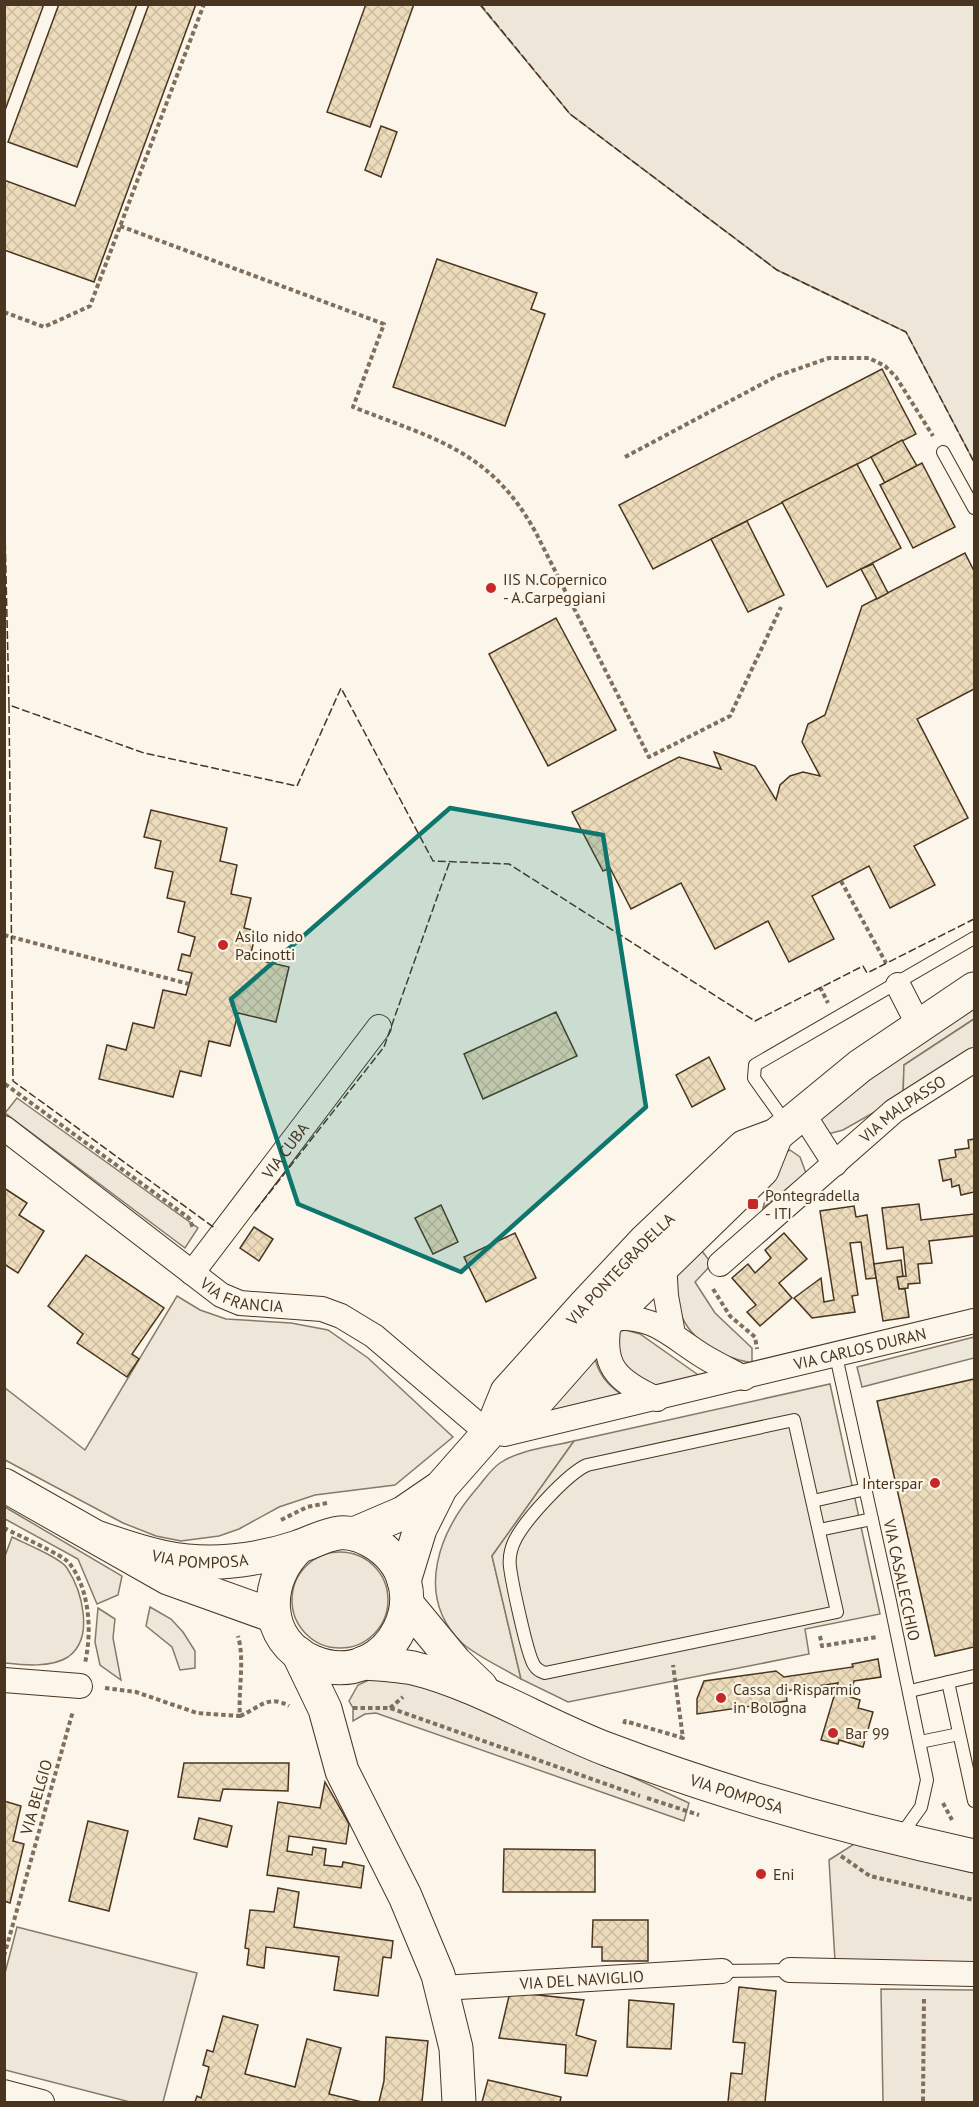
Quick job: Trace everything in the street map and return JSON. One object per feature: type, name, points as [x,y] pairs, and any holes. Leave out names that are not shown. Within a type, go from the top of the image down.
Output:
[{"type":"main road","name":"VIA PONTEGRADELLA","points":[[601,1307],[645,1241],[744,1147],[789,1125],[860,1066],[975,989]]},
{"type":"main road","name":"VIA PONTEGRADELLA","points":[[354,1534],[403,1513],[441,1487],[489,1434],[507,1392],[601,1307],[664,1262],[762,1170],[789,1125]]},
{"type":"main road","name":"VIA POMPOSA","points":[[4,1485],[168,1578],[274,1616]]},
{"type":"main road","name":"VIA PONTEGRADELLA","points":[[406,1592],[420,1529],[441,1487]]},
{"type":"main road","name":"VIA POMPOSA","points":[[99,1538],[160,1559],[199,1562],[252,1559],[300,1546],[325,1535],[354,1534],[384,1549],[394,1560],[406,1592],[455,1662],[507,1706]]},
{"type":"main road","name":"VIA POMPOSA","points":[[300,1546],[289,1556],[277,1577],[273,1595],[274,1616],[281,1633],[298,1653],[329,1666],[359,1664],[398,1666],[444,1677],[594,1744],[706,1785],[794,1812],[975,1856]]},
{"type":"main road","points":[[331,1717],[359,1664],[378,1655],[396,1637],[406,1592]]},
{"type":"main road","points":[[298,1653],[331,1717],[342,1772],[405,1896],[442,1988],[457,2056],[459,2103]]},
{"type":"street","points":[[898,985],[920,1026]]},
{"type":"street","name":"VIA CUBA","points":[[192,1273],[379,1026]]},
{"type":"street","name":"VIA MALPASSO","points":[[720,1264],[894,1111],[975,1060]]},
{"type":"street","points":[[789,1125],[835,1164]]},
{"type":"street","name":"VIA FRANCIA","points":[[4,1128],[221,1295],[240,1303],[322,1310],[351,1321],[374,1336],[489,1434]]},
{"type":"street","points":[[664,1262],[666,1296],[673,1334]]},
{"type":"street","points":[[657,1399],[630,1387],[618,1377],[606,1351],[601,1307],[644,1319],[673,1334],[702,1356],[744,1378]]},
{"type":"street","name":"VIA CARLOS DURAN","points":[[489,1434],[657,1399],[975,1321]]},
{"type":"street","points":[[4,1680],[80,1686]]},
{"type":"street","points":[[790,1970],[975,1974]]},
{"type":"street","name":"VIA DEL NAVIGLIO","points":[[442,1988],[722,1971]]},
{"type":"street","points":[[4,2092],[42,2103]]},
{"type":"lane","points":[[943,452],[975,508]]},
{"type":"lane","points":[[789,1125],[754,1078],[755,1065],[766,1056],[898,985],[975,938]]},
{"type":"lane","name":"VIA CASALECCHIO","points":[[836,1356],[920,1742]]},
{"type":"lane","points":[[794,1420],[819,1530],[837,1612],[545,1672],[538,1670],[533,1664],[510,1566],[511,1553],[520,1533],[567,1477],[587,1465],[794,1420]]},
{"type":"lane","points":[[813,1501],[866,1489]]},
{"type":"lane","points":[[819,1530],[872,1519]]},
{"type":"lane","points":[[910,1691],[975,1676]]},
{"type":"lane","points":[[948,1682],[975,1801]]},
{"type":"lane","points":[[899,1838],[918,1813],[927,1790],[920,1742],[959,1734]]},
{"type":"lane","points":[[722,1971],[790,1970]]},
{"type":"path","points":[[4,312],[44,327],[90,306],[204,4]]},
{"type":"path","points":[[120,226],[384,324],[353,407],[465,454],[505,485],[536,532],[649,758],[730,716],[782,607]]},
{"type":"path","points":[[625,456],[777,376],[829,358],[846,357],[869,358],[891,371],[943,452]]},
{"type":"path","points":[[841,881],[898,985]]},
{"type":"path","points":[[4,935],[189,984]]},
{"type":"path","points":[[4,1045],[4,1095]]},
{"type":"path","name":"VIA BELGIO","points":[[4,1528],[69,1563],[88,1605],[89,1645],[80,1686],[4,1956]]},
{"type":"path","points":[[816,1616],[822,1646],[876,1635],[879,1646]]},
{"type":"path","points":[[622,1730],[625,1721],[683,1738],[670,1646]]},
{"type":"path","points":[[240,1716],[267,1701],[274,1700],[331,1717],[366,1706],[390,1708],[661,1803],[705,1816]]},
{"type":"path","points":[[942,1797],[949,1817],[957,1826]]},
{"type":"path","points":[[838,1854],[870,1876],[975,1900]]},
{"type":"path","points":[[923,2101],[925,1973]]},
{"type":"highlighted area","points":[[450,808],[603,835],[646,1107],[461,1272],[298,1204],[231,999]]},
{"type":"shaded area","points":[[480,5],[974,5],[974,462],[906,332],[777,270],[570,114]]},
{"type":"shaded area","points":[[974,1008],[974,1019],[904,1065],[903,1096],[843,1130],[828,1134],[820,1130],[821,1113]]},
{"type":"shaded area","points":[[974,1019],[974,1049],[903,1096],[904,1065]]},
{"type":"shaded area","points":[[17,1098],[198,1228],[185,1248],[5,1113]]},
{"type":"shaded area","points":[[790,1150],[800,1157],[806,1173],[763,1208],[777,1157]]},
{"type":"shaded area","points":[[698,1246],[712,1264],[695,1282],[715,1313],[752,1348],[752,1363],[728,1356],[706,1345],[688,1328],[682,1317],[677,1300],[676,1266]]},
{"type":"shaded area","points":[[177,1296],[200,1310],[226,1319],[291,1323],[328,1330],[368,1358],[453,1437],[395,1485],[315,1495],[279,1507],[239,1529],[219,1536],[181,1541],[156,1536],[123,1523],[5,1460],[5,1388],[85,1450]]},
{"type":"shaded area","points":[[626,1330],[640,1334],[704,1379],[661,1388],[626,1374],[610,1333]]},
{"type":"shaded area","points":[[974,1337],[974,1358],[862,1387],[857,1367]]},
{"type":"shaded area","points":[[594,1350],[597,1366],[604,1379],[629,1399],[536,1413]]},
{"type":"shaded area","points":[[830,1384],[880,1614],[805,1629],[809,1654],[568,1702],[521,1679],[492,1556],[574,1441]]},
{"type":"shaded area","points":[[574,1441],[492,1556],[521,1679],[468,1648],[447,1624],[438,1604],[437,1563],[443,1543],[464,1504],[497,1465],[526,1451]]},
{"type":"shaded area","points":[[5,1507],[122,1576],[118,1595],[97,1604],[78,1559],[5,1519]]},
{"type":"shaded area","points":[[12,1537],[50,1555],[63,1564],[72,1578],[81,1601],[84,1627],[81,1638],[76,1649],[68,1657],[54,1663],[37,1665],[5,1663],[5,1556]]},
{"type":"shaded area","points":[[340,1552],[358,1556],[374,1566],[384,1582],[388,1600],[384,1618],[374,1634],[358,1644],[340,1648],[322,1644],[306,1634],[296,1618],[292,1600],[296,1582],[306,1566],[322,1556]]},
{"type":"shaded area","points":[[150,1607],[171,1619],[183,1632],[195,1651],[195,1668],[180,1670],[172,1647],[146,1626]]},
{"type":"shaded area","points":[[98,1608],[115,1619],[113,1638],[121,1680],[100,1665],[95,1642]]},
{"type":"shaded area","points":[[373,1678],[430,1685],[689,1803],[684,1821],[376,1713],[365,1714],[353,1721],[353,1708],[349,1701],[358,1685]]},
{"type":"shaded area","points":[[854,1844],[974,1873],[974,1964],[835,1961],[829,1860]]},
{"type":"shaded area","points":[[17,1927],[197,1973],[163,2102],[130,2102],[5,2070],[5,1973]]},
{"type":"shaded area","points":[[881,1989],[974,1990],[974,2102],[883,2102]]},
{"type":"building","points":[[4,4],[44,4],[4,113]]},
{"type":"building","points":[[59,4],[137,4],[77,167],[8,142]]},
{"type":"building","points":[[149,4],[196,4],[94,282],[4,250],[4,180],[75,206]]},
{"type":"building","points":[[366,4],[414,4],[370,127],[327,112]]},
{"type":"building","points":[[381,126],[397,132],[381,177],[365,170]]},
{"type":"building","points":[[437,259],[537,293],[531,309],[545,314],[505,426],[393,387]]},
{"type":"building","points":[[882,369],[916,434],[653,569],[619,505]]},
{"type":"building","points":[[902,440],[917,466],[885,483],[871,457]]},
{"type":"building","points":[[922,463],[955,527],[913,548],[880,485]]},
{"type":"building","points":[[857,464],[901,548],[827,587],[782,502]]},
{"type":"building","points":[[747,521],[784,595],[748,612],[711,539]]},
{"type":"building","points":[[965,553],[974,571],[974,689],[917,719],[968,818],[914,846],[935,885],[890,908],[869,866],[812,896],[834,939],[789,962],[768,921],[715,949],[681,883],[631,909],[610,868],[603,871],[572,812],[679,757],[721,769],[714,752],[755,766],[776,800],[780,785],[790,776],[803,772],[820,776],[802,742],[808,724],[825,715],[862,606]]},
{"type":"building","points":[[873,564],[888,593],[877,599],[861,569]]},
{"type":"building","points":[[556,618],[616,730],[548,766],[489,654]]},
{"type":"building","name":"Asilo nido Pacinotti","points":[[151,810],[227,828],[220,861],[237,865],[231,894],[251,898],[244,928],[256,931],[250,958],[289,967],[276,1022],[238,1013],[230,1046],[209,1041],[201,1076],[180,1071],[173,1097],[99,1079],[107,1045],[126,1050],[133,1023],[154,1028],[163,990],[186,995],[192,973],[178,970],[182,954],[190,956],[195,937],[178,932],[185,902],[167,898],[173,872],[155,868],[161,841],[144,837]]},
{"type":"building","points":[[556,1012],[577,1056],[483,1099],[464,1054]]},
{"type":"building","points":[[709,1057],[725,1089],[692,1107],[676,1075]]},
{"type":"building","points":[[974,1139],[974,1192],[961,1195],[959,1185],[952,1187],[951,1179],[943,1181],[939,1160],[956,1157],[955,1150],[969,1148],[968,1140]]},
{"type":"building","points":[[4,1188],[27,1203],[19,1215],[44,1231],[18,1273],[4,1264]]},
{"type":"building","points":[[919,1204],[921,1220],[974,1214],[974,1236],[929,1241],[932,1263],[918,1264],[920,1283],[908,1284],[908,1288],[899,1289],[897,1277],[906,1276],[903,1247],[887,1249],[882,1208]]},
{"type":"building","points":[[441,1205],[458,1242],[433,1254],[415,1218]]},
{"type":"building","points":[[854,1206],[856,1217],[867,1215],[876,1278],[866,1279],[861,1242],[850,1243],[858,1295],[852,1296],[855,1312],[812,1318],[794,1298],[821,1278],[824,1302],[834,1300],[820,1211]]},
{"type":"building","points":[[254,1227],[273,1239],[259,1261],[240,1248]]},
{"type":"building","points":[[515,1233],[536,1278],[486,1302],[464,1257]]},
{"type":"building","points":[[784,1233],[807,1259],[779,1283],[792,1298],[760,1326],[747,1312],[756,1305],[732,1278],[748,1264],[755,1273],[771,1258],[765,1250]]},
{"type":"building","points":[[86,1255],[164,1308],[132,1354],[139,1359],[127,1377],[77,1343],[83,1334],[48,1306]]},
{"type":"building","points":[[901,1260],[903,1276],[897,1277],[899,1289],[905,1289],[909,1317],[883,1321],[874,1264]]},
{"type":"building","name":"Interspar","points":[[974,1379],[974,1647],[935,1656],[877,1401]]},
{"type":"building","points":[[878,1659],[881,1677],[854,1681],[850,1697],[860,1700],[858,1708],[873,1712],[863,1747],[839,1740],[838,1744],[821,1740],[838,1683],[786,1691],[787,1701],[697,1714],[697,1699],[704,1681],[776,1671],[784,1677],[853,1667],[852,1664]]},
{"type":"building","points":[[184,1763],[289,1763],[288,1791],[223,1789],[220,1801],[178,1797]]},
{"type":"building","points":[[325,1782],[349,1824],[346,1844],[289,1836],[287,1851],[312,1855],[313,1847],[326,1849],[324,1865],[342,1867],[343,1862],[364,1866],[361,1888],[267,1875],[278,1802],[320,1808]]},
{"type":"building","points":[[4,1801],[21,1806],[13,1841],[24,1844],[10,1903],[4,1901]]},
{"type":"building","points":[[199,1818],[232,1826],[227,1847],[194,1839]]},
{"type":"building","points":[[88,1821],[128,1831],[109,1911],[69,1901]]},
{"type":"building","points":[[504,1849],[595,1850],[595,1892],[503,1892]]},
{"type":"building","points":[[278,1888],[299,1892],[294,1927],[393,1941],[391,1958],[383,1957],[378,1996],[334,1990],[339,1957],[266,1947],[264,1968],[247,1965],[249,1949],[245,1948],[250,1910],[274,1912]]},
{"type":"building","points":[[593,1920],[648,1920],[648,1961],[602,1961],[602,1947],[592,1947]]},
{"type":"building","points":[[739,1987],[776,1991],[765,2102],[728,2102],[731,2073],[742,2074],[745,2043],[733,2042]]},
{"type":"building","points":[[510,1992],[584,2000],[576,2035],[596,2041],[587,2076],[565,2073],[566,2045],[499,2038]]},
{"type":"building","points":[[629,2000],[674,2004],[671,2049],[627,2047]]},
{"type":"building","points":[[223,2016],[258,2025],[245,2074],[295,2087],[307,2039],[341,2048],[329,2094],[362,2102],[195,2102],[197,2096],[201,2098],[209,2067],[203,2065],[207,2050],[213,2052]]},
{"type":"building","points":[[386,2037],[428,2041],[422,2102],[379,2102],[384,2081]]},
{"type":"building","points":[[488,2080],[561,2097],[560,2102],[482,2102]]},
{"type":"fence","points":[[480,4],[570,114],[777,270],[906,332],[974,462]]},
{"type":"fence","points":[[4,488],[9,705],[144,753],[297,786],[341,688],[433,861],[509,864],[755,1021],[863,966],[867,973],[974,919]]},
{"type":"fence","points":[[9,705],[13,1081],[216,1229]]},
{"type":"fence","points":[[255,1211],[384,1047],[450,861]]},
{"type":"place","name":"IIS N.Copernico - A.Carpeggiani","points":[[491,588]]},
{"type":"place","name":"Asilo nido Pacinotti","points":[[223,945]]},
{"type":"place","name":"Pontegradella - ITI","points":[[753,1204]]},
{"type":"place","name":"Interspar","points":[[935,1483]]},
{"type":"place","name":"Cassa di Risparmio in Bologna","points":[[721,1698]]},
{"type":"place","name":"Bar 99","points":[[833,1733]]},
{"type":"place","name":"Eni","points":[[761,1874]]}]
